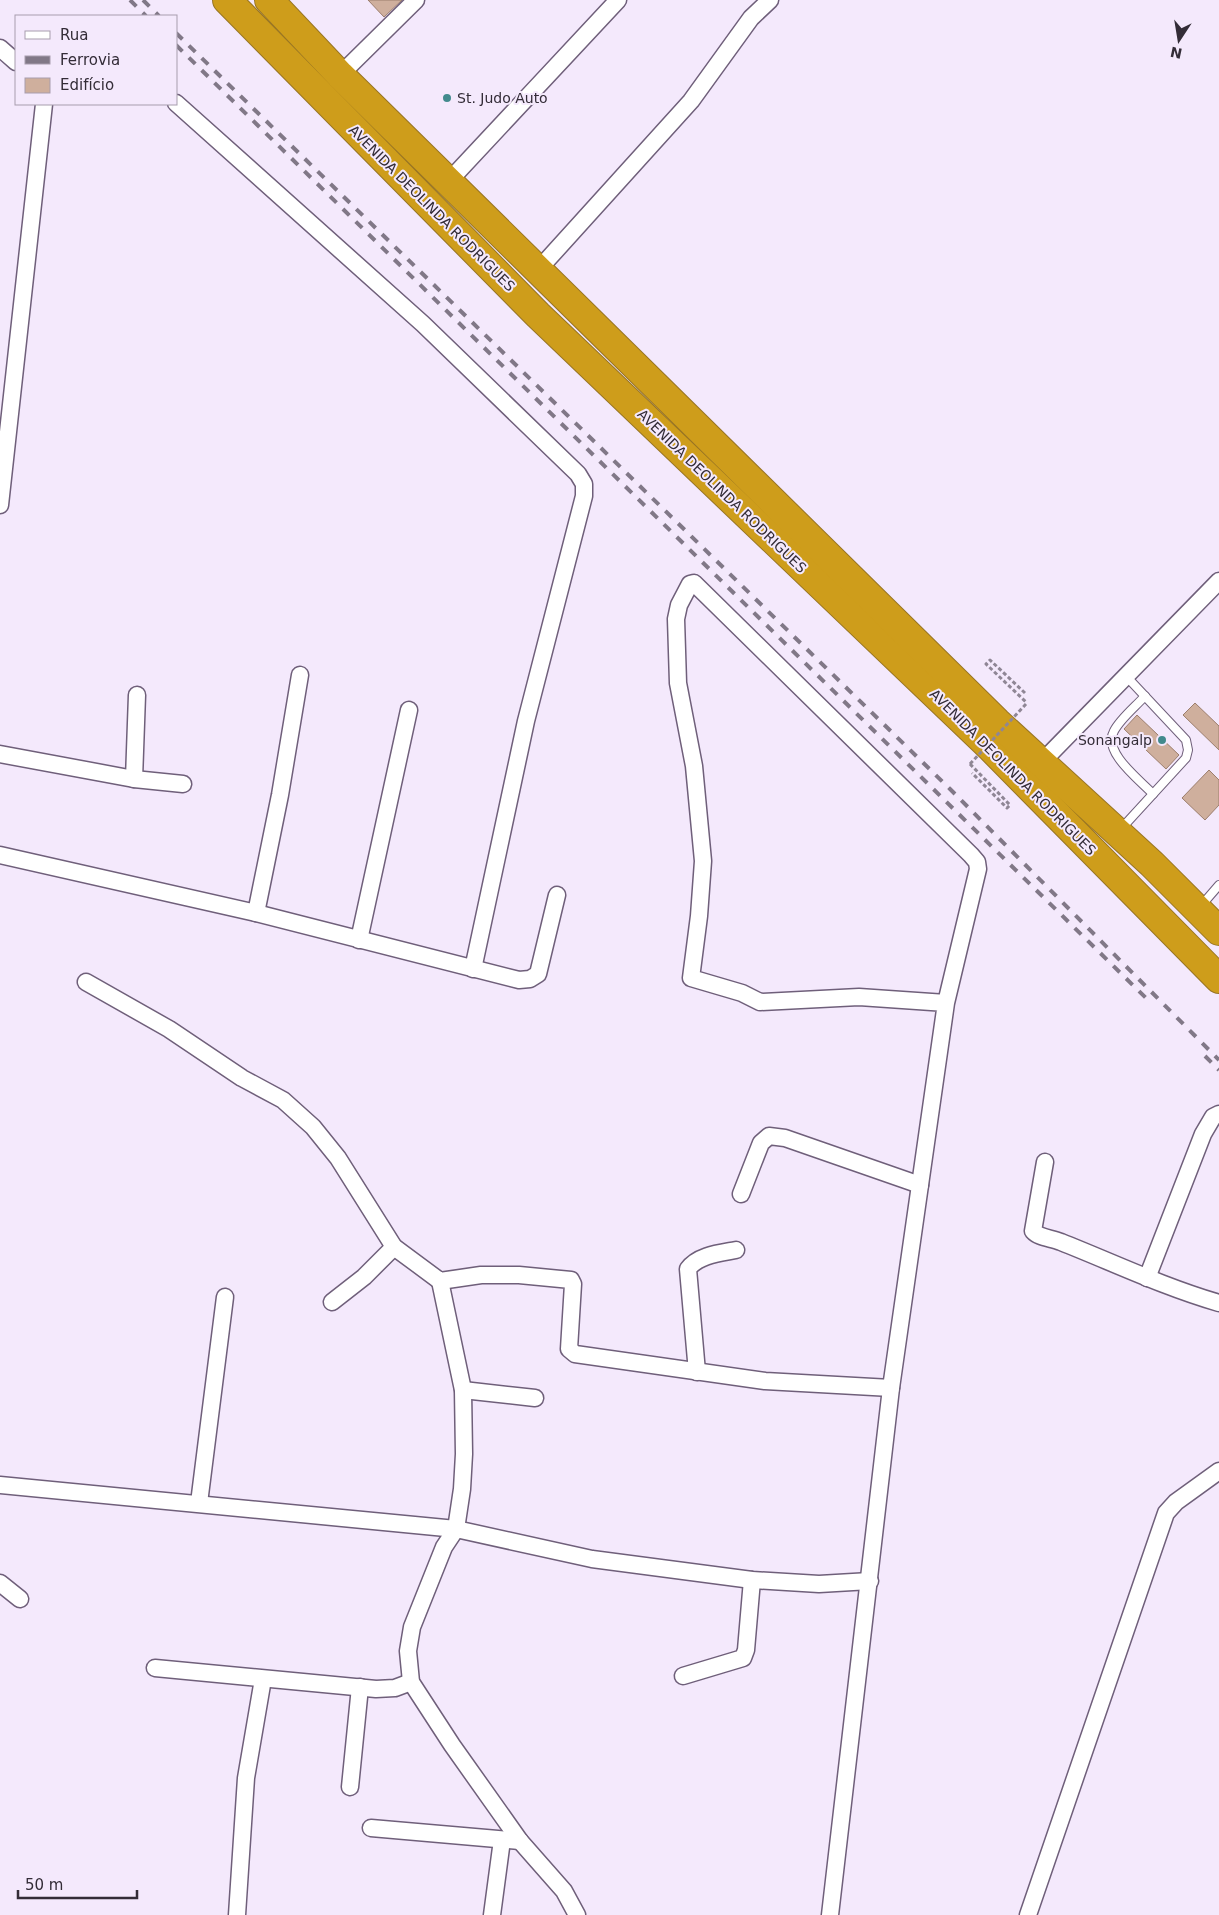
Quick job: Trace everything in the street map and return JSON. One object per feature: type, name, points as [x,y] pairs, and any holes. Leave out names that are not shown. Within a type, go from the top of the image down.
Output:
[{"type":"highway","name":"AVENIDA DEOLINDA RODRIGUES","points":[[227,0],[538,315],[991,748],[1219,979]]},
{"type":"highway","name":"AVENIDA DEOLINDA RODRIGUES","points":[[269,0],[340,75],[1040,764],[1117,833],[1219,931]]},
{"type":"street","points":[[340,75],[416,0]]},
{"type":"street","points":[[449,181],[618,0]]},
{"type":"street","points":[[539,269],[691,101],[751,18],[770,0]]},
{"type":"street","points":[[0,48],[15,61]]},
{"type":"street","points":[[0,506],[44,105]]},
{"type":"street","points":[[178,105],[423,324],[578,474],[584,484],[584,496],[526,721],[473,969]]},
{"type":"street","points":[[1040,764],[1219,581]]},
{"type":"street","points":[[830,1915],[891,1388],[946,1003],[978,869],[978,862],[694,583],[690,584],[679,605],[676,619],[678,683],[694,766],[703,862],[699,916],[690,978],[742,993],[760,1002],[859,997],[946,1003]]},
{"type":"street","points":[[256,913],[280,795],[300,675]]},
{"type":"street","points":[[134,779],[137,695]]},
{"type":"street","points":[[359,940],[409,710]]},
{"type":"street","points":[[0,754],[134,779],[183,784]]},
{"type":"street","points":[[0,855],[256,913],[519,980],[530,980],[538,974],[557,895]]},
{"type":"street","points":[[86,982],[169,1029],[242,1078],[289,1105],[313,1127],[338,1158],[394,1247],[440,1281],[463,1390],[464,1454],[456,1529],[444,1547],[412,1627],[408,1651],[411,1682],[452,1745],[520,1841],[564,1891],[578,1915]]},
{"type":"street","points":[[1147,1278],[1203,1134],[1213,1117],[1219,1114]]},
{"type":"street","points":[[741,1194],[761,1144],[770,1136],[785,1138],[920,1185]]},
{"type":"street","points":[[1045,1162],[1033,1230],[1036,1234],[1059,1241],[1147,1278],[1219,1304]]},
{"type":"street","points":[[332,1302],[364,1277],[394,1247]]},
{"type":"street","points":[[697,1372],[688,1269],[693,1262],[716,1254],[736,1250]]},
{"type":"street","points":[[440,1281],[481,1275],[519,1274],[566,1279],[573,1284],[569,1349],[575,1354],[636,1361],[697,1372],[765,1381],[891,1388]]},
{"type":"street","points":[[199,1503],[225,1297]]},
{"type":"street","points":[[463,1390],[534,1398]]},
{"type":"street","points":[[1028,1915],[1166,1513],[1176,1502],[1219,1472]]},
{"type":"street","points":[[0,1485],[456,1529],[592,1559],[752,1580],[819,1584],[870,1581]]},
{"type":"street","points":[[683,1676],[742,1658],[746,1650],[752,1580]]},
{"type":"street","points":[[0,1583],[20,1599]]},
{"type":"street","points":[[155,1668],[360,1687],[395,1688],[411,1682]]},
{"type":"street","points":[[236,1915],[246,1778],[263,1679]]},
{"type":"street","points":[[350,1787],[360,1687]]},
{"type":"street","points":[[371,1828],[520,1841]]},
{"type":"street","points":[[492,1915],[502,1840]]},
{"type":"lane","points":[[1117,833],[1186,758],[1188,750],[1186,740],[1126,676]]},
{"type":"lane","points":[[1145,696],[1114,731],[1111,740],[1114,754],[1153,794]]},
{"type":"lane","points":[[1198,910],[1219,885]]},
{"type":"path","points":[[972,773],[1007,808],[1010,805],[970,764],[1027,703],[986,664],[990,660],[1025,693]]},
{"type":"building","points":[[368,0],[402,0],[384,17]]},
{"type":"building","points":[[1195,703],[1219,726],[1219,750],[1183,715]]},
{"type":"building","points":[[1137,715],[1179,755],[1166,769],[1124,729]]},
{"type":"building","points":[[1209,770],[1219,780],[1219,805],[1205,820],[1182,798]]},
{"type":"railway","points":[[130,0],[145,15]]},
{"type":"railway","points":[[143,0],[158,15]]},
{"type":"railway","points":[[178,35],[950,789],[1219,1060]]},
{"type":"railway","points":[[178,47],[1148,1000]]},
{"type":"railway","points":[[1205,1056],[1219,1070]]},
{"type":"place","name":"St. Judo Auto","points":[[447,98]]},
{"type":"place","name":"Sonangalp","points":[[1162,740]]}]
